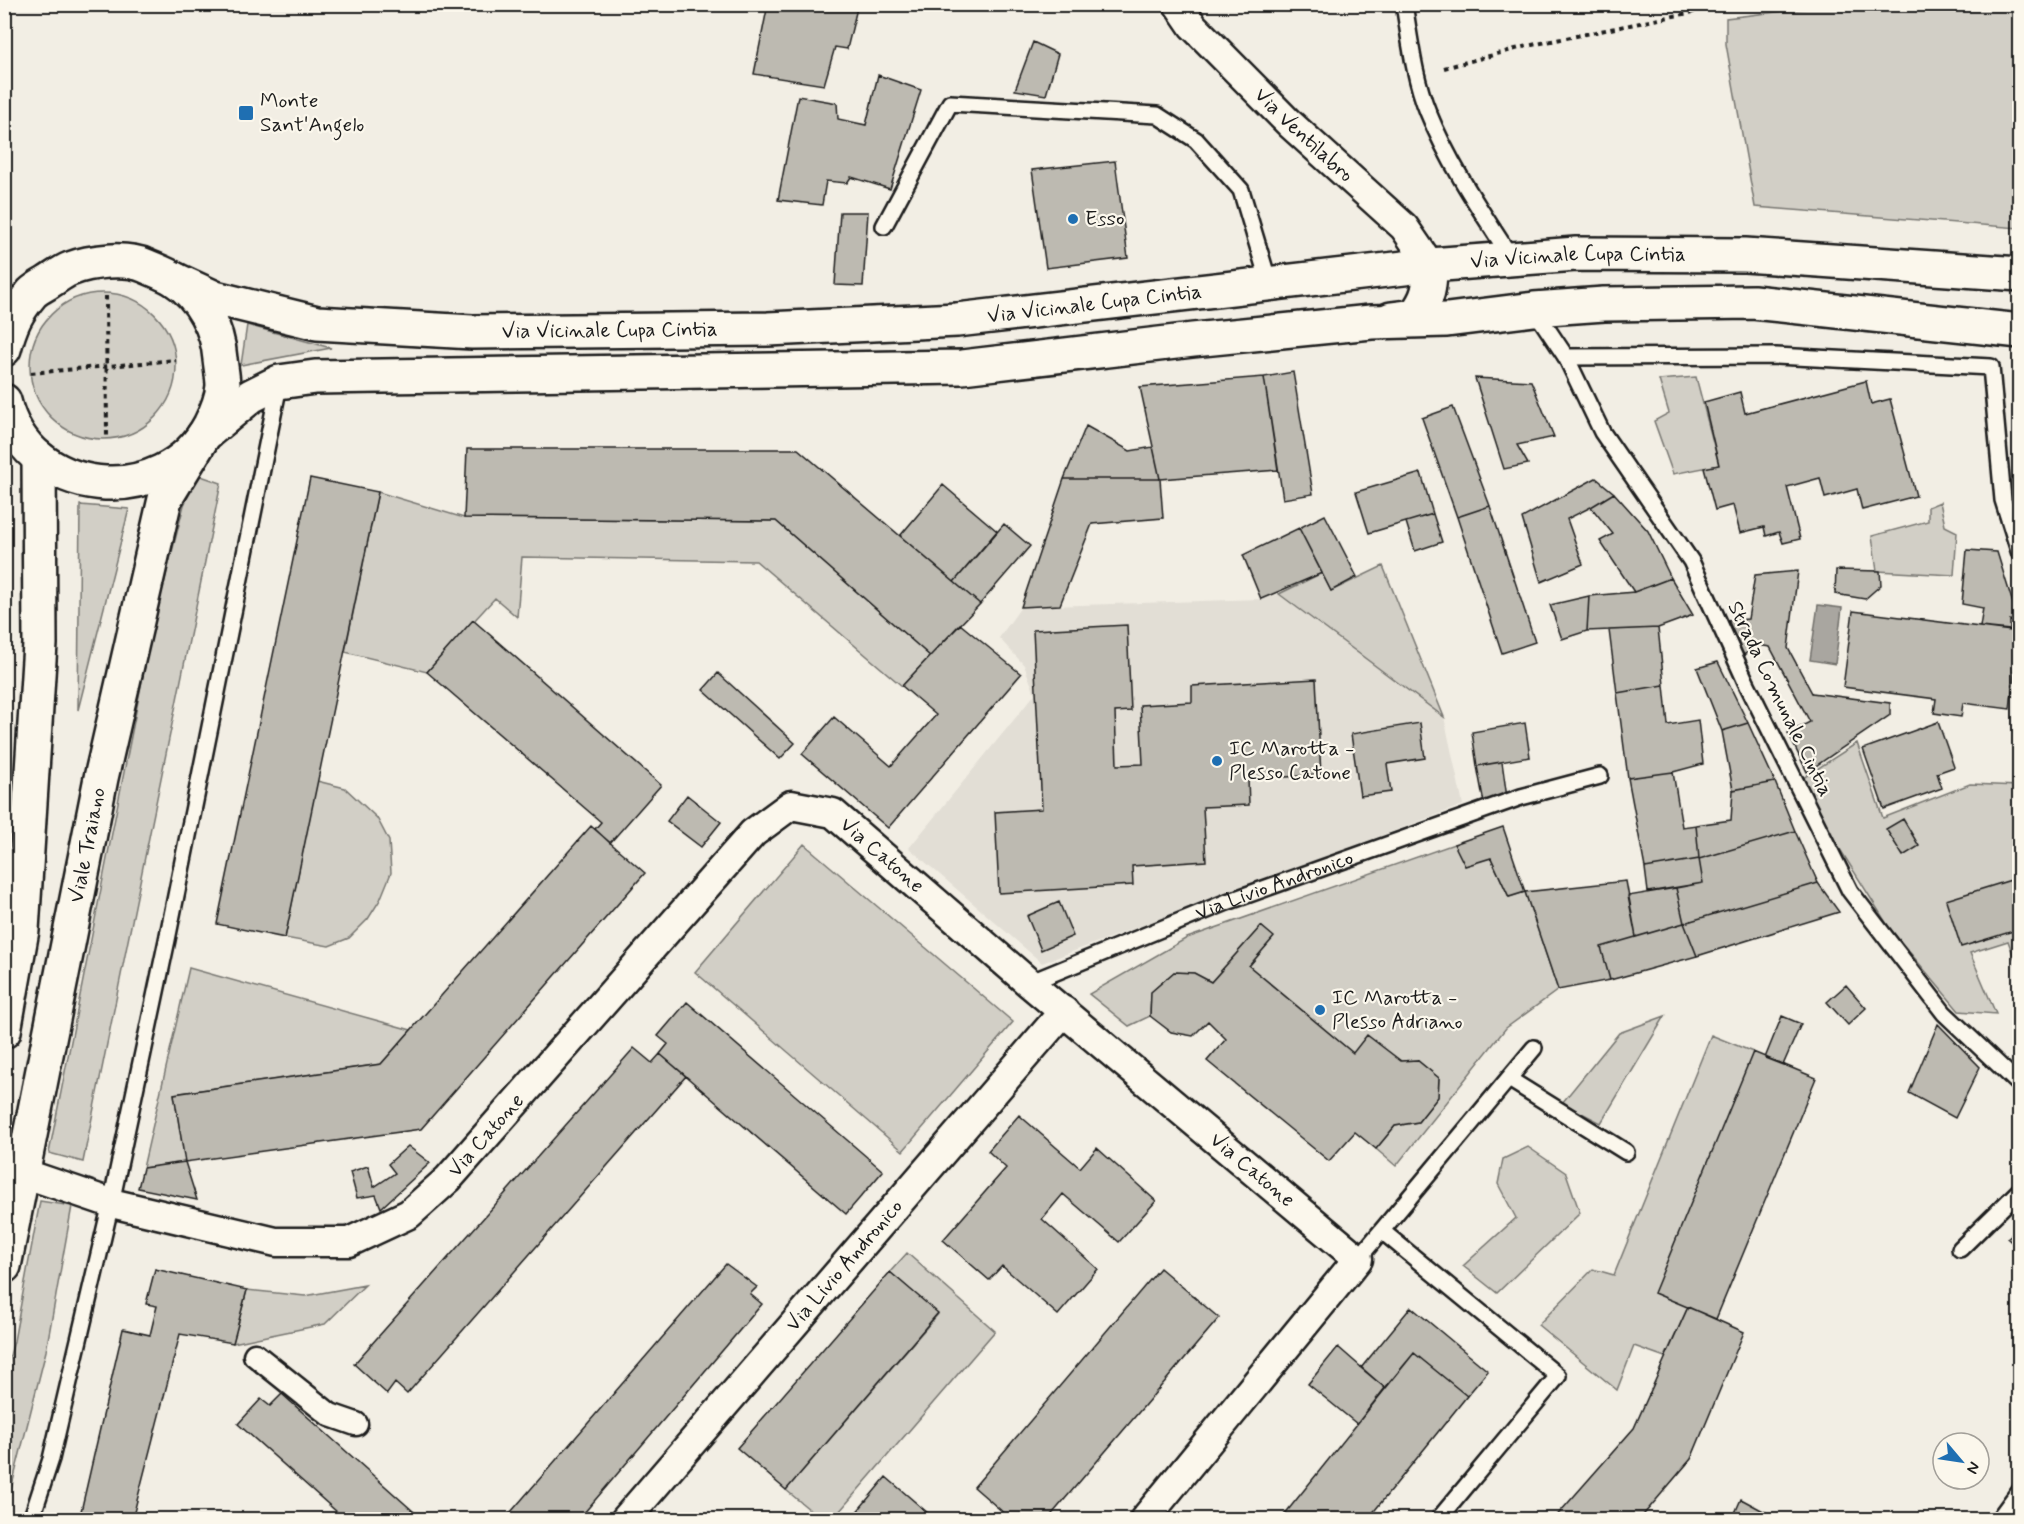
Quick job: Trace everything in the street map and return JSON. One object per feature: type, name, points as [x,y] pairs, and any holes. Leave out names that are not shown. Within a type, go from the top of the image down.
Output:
[{"type":"main road","name":"Via Vicinale Cupa Cintia","points":[[70,269],[103,261],[140,263],[215,298],[317,323],[472,332],[768,329],[957,320],[1430,265],[1576,254],[1745,255],[2019,274]]},
{"type":"main road","points":[[1371,322],[1414,316],[1425,303],[1430,288],[1430,265]]},
{"type":"main road","points":[[4,290],[70,269]]},
{"type":"main road","points":[[4,349],[11,324],[34,292],[70,269]]},
{"type":"main road","points":[[4,401],[9,420],[19,436],[39,458],[59,471],[84,481],[128,483],[164,471],[184,458],[204,435],[216,412],[223,387],[218,339],[200,304],[176,280]]},
{"type":"main road","name":"Via Vicinale Cupa Cintia","points":[[204,435],[251,396],[279,382],[315,377],[962,367],[1371,322],[1447,320],[1534,309],[1604,304],[1753,302],[2019,331]]},
{"type":"main road","name":"Viale Traiano","points":[[4,1266],[14,1170],[100,778],[165,499],[204,435]]},
{"type":"main road","points":[[4,1031],[40,644],[39,458]]},
{"type":"street","name":"Via Ventilabro","points":[[1178,4],[1193,26],[1288,123],[1404,227],[1430,265]]},
{"type":"street","name":"Via Catone","points":[[14,1170],[111,1203],[276,1242],[349,1242],[409,1214],[448,1179],[753,833],[791,805],[833,813],[1029,982],[1358,1259]]},
{"type":"street","name":"Via Livio Andronico","points":[[626,1520],[1064,1011]]},
{"type":"street","points":[[1144,1520],[1358,1259]]},
{"type":"street","points":[[255,1354],[330,1415],[356,1424]]},
{"type":"lane","points":[[1404,4],[1413,60],[1427,110],[1450,161],[1512,259]]},
{"type":"lane","points":[[884,226],[950,103],[1157,115],[1196,140],[1241,190],[1269,283]]},
{"type":"lane","name":"Strada Comunale Cintia","points":[[1534,309],[1566,357],[1602,432],[1691,561],[1746,682],[1850,891],[1944,1013],[2019,1085]]},
{"type":"lane","points":[[1566,357],[1776,356],[1991,367],[2003,500],[2019,554]]},
{"type":"lane","points":[[31,1520],[51,1459],[111,1203],[172,917],[279,382]]},
{"type":"lane","name":"Via Livio Andronico","points":[[1029,982],[1227,902],[1521,797],[1600,776]]},
{"type":"lane","points":[[1358,1259],[1534,1048]]},
{"type":"lane","points":[[1509,1079],[1626,1152]]},
{"type":"lane","points":[[1960,1249],[2019,1190]]},
{"type":"lane","points":[[1382,1231],[1558,1376],[1438,1520]]},
{"type":"lane","points":[[1998,1520],[2019,1490]]},
{"type":"path","points":[[1418,75],[1527,46],[1733,4]]},
{"type":"path","points":[[106,292],[107,439]]},
{"type":"path","points":[[30,373],[176,360]]},
{"type":"shaded area","points":[[1834,5],[2019,5],[2019,228],[1755,207],[1726,44],[1726,18]]},
{"type":"shaded area","points":[[103,293],[131,299],[154,315],[170,338],[176,366],[170,394],[154,417],[131,433],[103,439],[75,433],[52,417],[36,394],[30,366],[36,338],[52,315],[75,299]]},
{"type":"shaded area","points":[[247,325],[331,348],[241,365]]},
{"type":"shaded area","points":[[1696,377],[1719,465],[1673,474],[1654,421],[1669,413],[1659,380]]},
{"type":"shaded area","points":[[198,475],[221,483],[83,1162],[49,1153],[152,630],[184,505]]},
{"type":"shaded area","points":[[378,492],[464,518],[776,521],[930,656],[902,686],[756,561],[522,557],[517,617],[495,598],[427,672],[345,652]]},
{"type":"shaded area","points":[[1940,502],[1945,526],[1957,532],[1954,575],[1877,571],[1872,536],[1928,521],[1928,507]]},
{"type":"shaded area","points":[[80,505],[129,509],[78,710]]},
{"type":"shaded area","points":[[1383,566],[1444,717],[1279,594],[1322,573],[1331,591]]},
{"type":"shaded area","name":"IC Marotta - Plesso Catone","points":[[1278,594],[1444,717],[1463,805],[1042,963],[909,848],[1035,694],[1024,665],[999,638],[1021,607],[1261,599]]},
{"type":"shaded area","points":[[1818,605],[1842,608],[1835,664],[1810,660]]},
{"type":"shaded area","points":[[1857,743],[1883,818],[1970,784],[2019,786],[2019,964],[2017,965],[2008,941],[1970,953],[1996,1014],[1959,1011],[1890,929],[1833,838],[1803,778]]},
{"type":"shaded area","points":[[317,781],[345,788],[377,818],[389,841],[391,873],[380,900],[368,919],[349,938],[329,946],[285,938]]},
{"type":"shaded area","points":[[804,844],[1013,1022],[903,1151],[695,972]]},
{"type":"shaded area","points":[[1454,844],[1491,858],[1509,897],[1525,892],[1558,990],[1506,1028],[1396,1166],[1376,1149],[1395,1126],[1418,1122],[1438,1097],[1439,1078],[1417,1060],[1401,1061],[1353,1053],[1249,966],[1273,937],[1261,926],[1211,982],[1194,973],[1174,972],[1151,992],[1150,1016],[1129,1026],[1089,994],[1187,938]]},
{"type":"shaded area","points":[[189,968],[411,1030],[381,1064],[174,1094],[185,1162],[143,1168]]},
{"type":"shaded area","points":[[1665,1016],[1601,1123],[1562,1103],[1619,1033]]},
{"type":"shaded area","points":[[1711,1035],[1753,1052],[1688,1307],[1665,1357],[1634,1346],[1617,1390],[1538,1325],[1593,1269],[1614,1275]]},
{"type":"shaded area","points":[[1528,1147],[1566,1173],[1580,1213],[1497,1293],[1463,1266],[1516,1218],[1498,1184],[1503,1159]]},
{"type":"shaded area","points":[[40,1201],[72,1206],[46,1351],[5,1513],[5,1374],[14,1341]]},
{"type":"shaded area","points":[[907,1253],[995,1331],[833,1519],[821,1519],[786,1490],[938,1314],[890,1272]]},
{"type":"shaded area","points":[[365,1285],[325,1324],[233,1343],[247,1290],[305,1296]]},
{"type":"building","points":[[768,4],[858,4],[847,49],[835,47],[824,85],[754,74]]},
{"type":"building","points":[[1033,42],[1058,54],[1046,95],[1015,90]]},
{"type":"building","points":[[878,75],[921,90],[890,189],[851,177],[847,183],[826,181],[822,205],[778,200],[798,96],[837,103],[838,119],[866,125]]},
{"type":"building","points":[[1115,161],[1128,258],[1046,268],[1032,170]]},
{"type":"building","points":[[840,212],[868,212],[863,286],[835,285]]},
{"type":"building","points":[[1293,372],[1313,494],[1283,499],[1264,377]]},
{"type":"building","points":[[1264,377],[1278,470],[1160,479],[1140,387]]},
{"type":"building","points":[[1475,378],[1531,381],[1554,437],[1517,445],[1528,464],[1504,469]]},
{"type":"building","points":[[1866,381],[1871,404],[1890,399],[1916,496],[1862,510],[1857,489],[1825,498],[1820,478],[1787,487],[1800,539],[1783,543],[1779,532],[1766,536],[1764,527],[1740,533],[1733,505],[1715,510],[1704,468],[1719,465],[1704,402],[1740,392],[1745,413]]},
{"type":"building","points":[[1453,407],[1490,506],[1457,517],[1422,418]]},
{"type":"building","points":[[1086,426],[1130,451],[1153,447],[1160,479],[1064,479]]},
{"type":"building","points":[[467,449],[798,449],[980,604],[930,656],[776,521],[464,518]]},
{"type":"building","points":[[1421,473],[1433,514],[1369,533],[1356,492]]},
{"type":"building","points":[[310,478],[378,492],[285,938],[217,924]]},
{"type":"building","points":[[1596,478],[1614,493],[1567,519],[1583,564],[1541,582],[1522,518]]},
{"type":"building","points":[[1064,479],[1160,479],[1163,518],[1092,524],[1060,605],[1021,607]]},
{"type":"building","points":[[943,485],[997,531],[954,582],[900,536]]},
{"type":"building","points":[[1614,493],[1648,531],[1671,578],[1634,592],[1600,541],[1613,534],[1591,507]]},
{"type":"building","points":[[1490,506],[1535,642],[1502,653],[1457,517]]},
{"type":"building","points":[[1433,514],[1442,542],[1415,551],[1406,522]]},
{"type":"building","points":[[1325,515],[1357,577],[1331,591],[1299,528]]},
{"type":"building","points":[[1004,524],[1030,546],[980,604],[954,582]]},
{"type":"building","points":[[1299,528],[1322,573],[1261,599],[1243,555]]},
{"type":"building","points":[[1967,550],[1997,552],[2019,623],[2010,620],[2010,630],[1980,627],[1983,608],[1962,604]]},
{"type":"building","points":[[1836,570],[1880,571],[1881,585],[1865,599],[1835,594]]},
{"type":"building","points":[[1798,571],[1788,648],[1812,693],[1890,703],[1890,715],[1807,772],[1788,733],[1810,722],[1770,647],[1751,644],[1755,648],[1742,656],[1726,621],[1748,619],[1755,575]]},
{"type":"building","points":[[1671,578],[1693,615],[1658,628],[1587,631],[1589,596],[1634,592]]},
{"type":"building","points":[[1589,596],[1587,631],[1562,639],[1550,605]]},
{"type":"building","points":[[1853,611],[2019,632],[2010,709],[1963,703],[1961,717],[1934,713],[1936,699],[1843,687]]},
{"type":"building","points":[[473,620],[661,785],[610,843],[595,829],[601,822],[427,672]]},
{"type":"building","points":[[960,624],[1021,674],[888,828],[802,754],[834,717],[891,766],[936,715],[902,686]]},
{"type":"building","points":[[1127,625],[1131,711],[1115,712],[1117,765],[1143,764],[1140,705],[1192,702],[1192,686],[1316,679],[1321,775],[1248,779],[1249,805],[1203,807],[1206,861],[1132,866],[1133,885],[999,893],[995,812],[1042,809],[1033,630]]},
{"type":"building","points":[[1658,628],[1664,685],[1617,693],[1609,630]]},
{"type":"building","points":[[1718,662],[1748,723],[1722,731],[1697,668]]},
{"type":"building","points":[[718,673],[795,743],[780,759],[703,690]]},
{"type":"building","points":[[1664,685],[1668,725],[1698,720],[1703,764],[1673,772],[1628,778],[1617,693]]},
{"type":"building","points":[[1938,722],[1954,767],[1937,773],[1942,788],[1884,809],[1863,749]]},
{"type":"building","points":[[1420,723],[1425,758],[1387,764],[1391,792],[1360,796],[1351,734]]},
{"type":"building","points":[[1525,723],[1530,757],[1477,766],[1472,732]]},
{"type":"building","points":[[1748,723],[1775,782],[1733,790],[1722,731]]},
{"type":"building","points":[[1502,762],[1507,798],[1484,803],[1477,766]]},
{"type":"building","points":[[1673,772],[1682,827],[1696,825],[1699,859],[1645,868],[1628,778]]},
{"type":"building","points":[[1775,782],[1795,831],[1699,859],[1696,825],[1731,820],[1733,790]]},
{"type":"building","points":[[687,795],[721,822],[701,847],[667,821]]},
{"type":"building","points":[[1903,819],[1919,846],[1903,856],[1886,829]]},
{"type":"building","points":[[591,826],[645,873],[421,1129],[185,1162],[174,1094],[381,1064]]},
{"type":"building","points":[[1503,827],[1525,892],[1509,897],[1491,858],[1465,866],[1454,844]]},
{"type":"building","points":[[1795,831],[1818,883],[1684,923],[1676,888],[1703,883],[1699,859]]},
{"type":"building","points":[[1699,859],[1703,883],[1648,892],[1645,868]]},
{"type":"building","points":[[2011,880],[2020,906],[2020,929],[1961,947],[1946,900]]},
{"type":"building","points":[[1626,881],[1636,937],[1601,947],[1610,980],[1558,990],[1525,892]]},
{"type":"building","points":[[1818,883],[1839,912],[1697,956],[1684,923]]},
{"type":"building","points":[[1676,888],[1684,923],[1636,937],[1628,896]]},
{"type":"building","points":[[1059,902],[1073,936],[1041,950],[1027,916]]},
{"type":"building","points":[[1684,923],[1697,956],[1610,980],[1601,947]]},
{"type":"building","points":[[1261,926],[1274,937],[1249,966],[1353,1053],[1367,1035],[1401,1061],[1417,1060],[1439,1078],[1438,1097],[1418,1122],[1395,1126],[1376,1149],[1355,1132],[1329,1161],[1207,1061],[1226,1039],[1208,1021],[1193,1036],[1171,1032],[1150,1016],[1151,992],[1174,972],[1194,973],[1211,982]]},
{"type":"building","points":[[1846,985],[1866,1008],[1848,1025],[1827,1002]]},
{"type":"building","points":[[687,1002],[883,1171],[846,1214],[660,1054],[668,1044],[658,1036]]},
{"type":"building","points":[[1782,1016],[1801,1024],[1783,1065],[1765,1058]]},
{"type":"building","points":[[1938,1024],[1980,1067],[1955,1118],[1909,1093]]},
{"type":"building","points":[[634,1048],[652,1063],[660,1054],[686,1076],[407,1394],[395,1383],[387,1394],[354,1364]]},
{"type":"building","points":[[1753,1052],[1816,1078],[1716,1319],[1654,1293]]},
{"type":"building","points":[[1019,1115],[1080,1168],[1097,1148],[1156,1201],[1119,1242],[1063,1194],[1042,1219],[1098,1269],[1058,1315],[1002,1266],[989,1280],[943,1240],[1006,1168],[988,1151]]},
{"type":"building","points":[[408,1146],[430,1163],[381,1208],[376,1195],[357,1198],[350,1172],[368,1166],[374,1187],[395,1173],[388,1164]]},
{"type":"building","points":[[185,1162],[197,1200],[138,1188],[143,1168]]},
{"type":"building","points":[[2020,1228],[2020,1250],[2007,1238]]},
{"type":"building","points":[[726,1264],[757,1287],[750,1294],[762,1304],[578,1520],[504,1520]]},
{"type":"building","points":[[1160,1268],[1219,1318],[1047,1520],[1012,1520],[974,1487]]},
{"type":"building","points":[[155,1269],[247,1290],[233,1343],[180,1334],[132,1520],[79,1520],[123,1329],[150,1335],[157,1306],[146,1304]]},
{"type":"building","points":[[890,1272],[938,1313],[786,1490],[737,1448]]},
{"type":"building","points":[[1411,1307],[1488,1371],[1467,1396],[1414,1353],[1385,1388],[1361,1368]]},
{"type":"building","points":[[1688,1307],[1744,1332],[1691,1459],[1639,1520],[1553,1520],[1634,1428]]},
{"type":"building","points":[[1338,1347],[1385,1388],[1357,1424],[1308,1384]]},
{"type":"building","points":[[1414,1353],[1467,1396],[1367,1520],[1280,1520]]},
{"type":"building","points":[[282,1394],[423,1520],[346,1520],[238,1424],[261,1399],[270,1406]]},
{"type":"building","points":[[886,1477],[936,1520],[850,1520]]},
{"type":"building","points":[[1741,1499],[1780,1520],[1732,1520]]},
{"type":"place","name":"Monte Sant'Angelo","points":[[246,113]]},
{"type":"place","name":"Esso","points":[[1073,219]]},
{"type":"place","name":"IC Marotta - Plesso Catone","points":[[1217,761]]},
{"type":"place","name":"IC Marotta - Plesso Adriano","points":[[1320,1010]]}]
